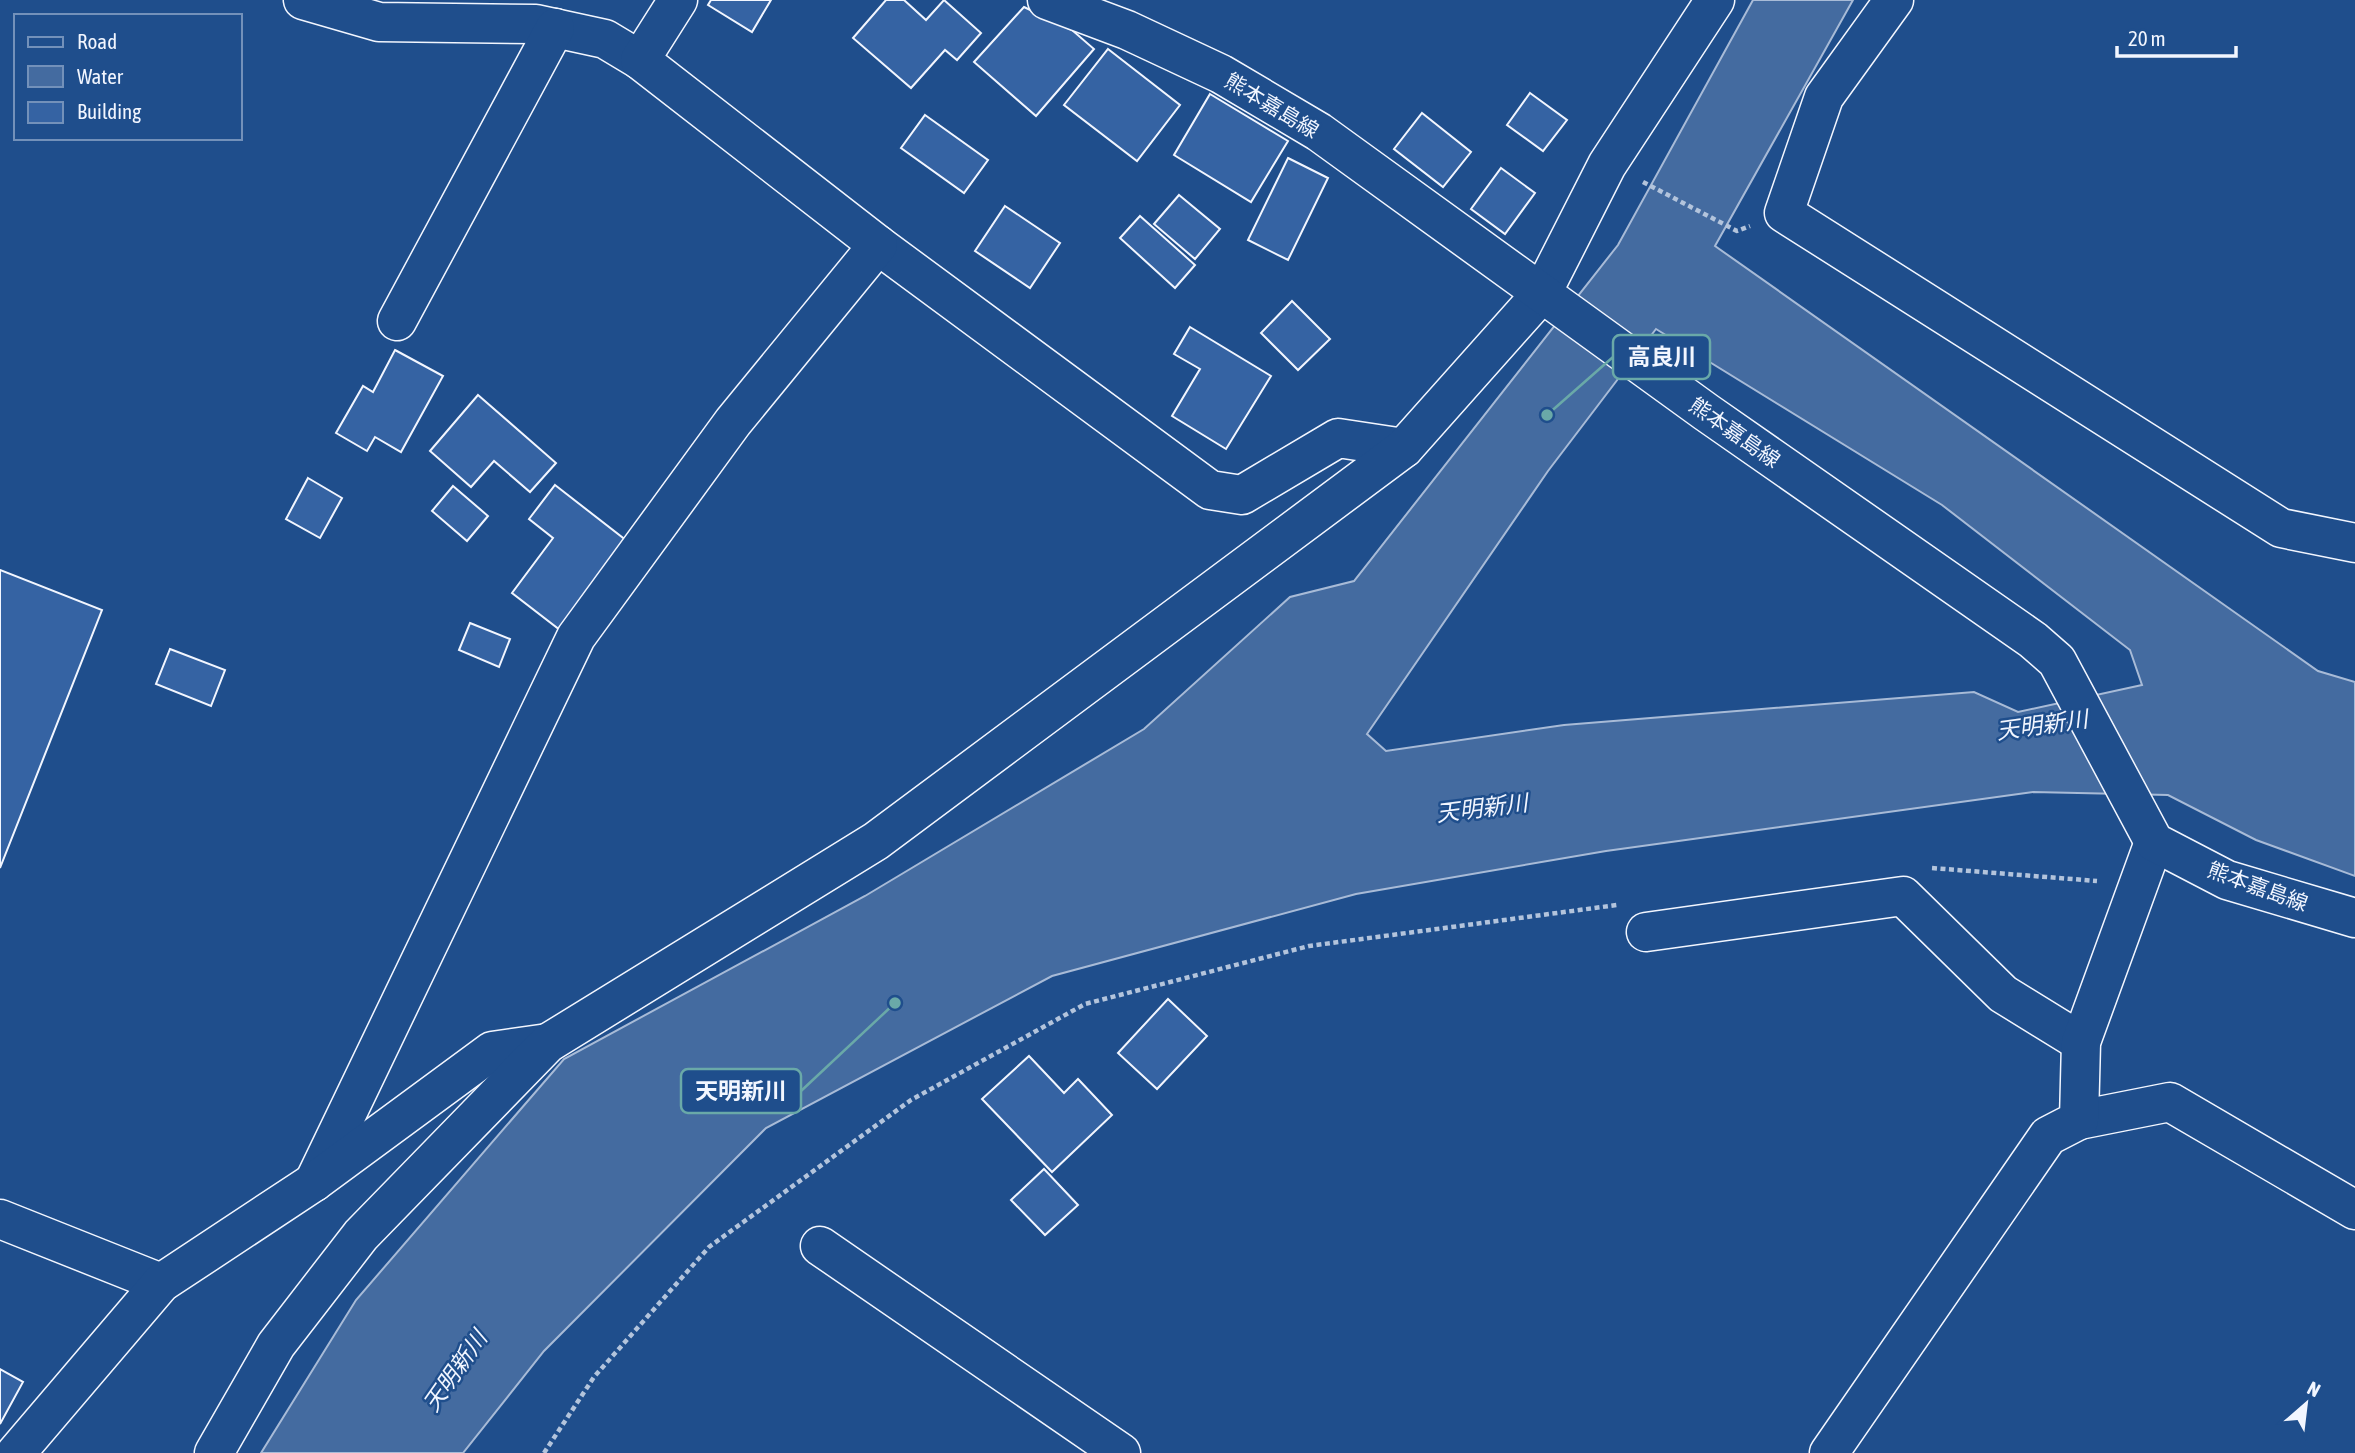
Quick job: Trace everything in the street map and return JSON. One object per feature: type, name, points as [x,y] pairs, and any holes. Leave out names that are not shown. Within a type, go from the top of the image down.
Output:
[{"type":"street","points":[[303,0],[379,22],[536,24],[605,39],[640,60],[878,245],[1210,489],[1242,495],[1338,438],[1404,448]]},
{"type":"street","points":[[640,60],[678,0]]},
{"type":"street","name":"熊本嘉島線","points":[[1047,0],[1127,30],[1232,80],[1319,132],[1706,412],[2034,640],[2057,661],[2154,842],[2227,880],[2355,918]]},
{"type":"street","points":[[214,1453],[276,1345],[361,1235],[548,1044],[876,841],[1404,448],[1546,296],[1607,165],[1715,0]]},
{"type":"street","points":[[1894,0],[1824,97],[1784,213],[2281,528],[2355,543]]},
{"type":"street","points":[[397,321],[555,28]]},
{"type":"street","points":[[314,1182],[576,637],[733,422],[878,245]]},
{"type":"street","points":[[2079,1120],[2081,1042],[2154,842]]},
{"type":"street","points":[[1637,918],[1903,896],[2003,994],[2081,1042]]},
{"type":"street","points":[[16,1453],[161,1283],[314,1182],[492,1051],[548,1044]]},
{"type":"street","points":[[1829,1453],[2048,1136],[2079,1120],[2170,1102],[2355,1210]]},
{"type":"street","points":[[0,1219],[161,1283]]},
{"type":"street","points":[[820,1246],[1121,1453]]},
{"type":"path","points":[[1607,165],[1737,232],[1784,213]]},
{"type":"path","points":[[1930,868],[2138,884]]},
{"type":"path","points":[[544,1453],[594,1377],[709,1247],[911,1100],[1085,1004],[1310,946],[1637,918]]},
{"type":"water","points":[[1753,0],[1853,0],[1715,246],[2318,671],[2355,682],[2355,876],[2256,840],[2168,795],[2033,792],[1606,851],[1356,894],[1052,976],[766,1128],[544,1351],[463,1453],[261,1453],[356,1300],[564,1059],[865,896],[1144,729],[1290,597],[1354,581],[1618,245]],"holes":[[[1656,329],[1942,505],[2130,650],[2142,685],[2018,712],[1974,692],[1564,725],[1386,751],[1367,734],[1548,471]]]},
{"type":"building","points":[[711,0],[771,0],[752,32],[708,5]]},
{"type":"building","points":[[886,0],[904,0],[926,20],[944,0],[981,33],[957,60],[945,50],[911,88],[853,38]]},
{"type":"building","points":[[1024,7],[1072,30],[1094,49],[1036,116],[974,62]]},
{"type":"building","points":[[1108,49],[1180,105],[1137,161],[1064,105]]},
{"type":"building","points":[[1530,93],[1567,120],[1543,151],[1507,125]]},
{"type":"building","points":[[1210,94],[1288,141],[1251,202],[1174,155]]},
{"type":"building","points":[[1422,113],[1471,152],[1443,187],[1394,149]]},
{"type":"building","points":[[925,115],[988,160],[964,193],[901,148]]},
{"type":"building","points":[[1288,158],[1328,178],[1288,260],[1248,240]]},
{"type":"building","points":[[1501,168],[1535,193],[1505,234],[1471,209]]},
{"type":"building","points":[[1179,195],[1220,229],[1195,259],[1154,224]]},
{"type":"building","points":[[1005,206],[1060,243],[1030,288],[975,251]]},
{"type":"building","points":[[1140,216],[1195,265],[1175,288],[1120,238]]},
{"type":"building","points":[[1292,301],[1330,339],[1298,370],[1261,333]]},
{"type":"building","points":[[1190,327],[1271,376],[1226,449],[1172,416],[1200,369],[1174,354]]},
{"type":"building","points":[[395,350],[443,376],[401,452],[375,437],[367,451],[336,433],[363,386],[373,392]]},
{"type":"building","points":[[478,395],[556,463],[530,492],[494,461],[471,487],[430,451]]},
{"type":"building","points":[[308,478],[342,498],[320,538],[286,519]]},
{"type":"building","points":[[555,485],[627,541],[560,630],[512,593],[553,538],[529,519]]},
{"type":"building","points":[[453,486],[488,516],[467,541],[432,511]]},
{"type":"building","points":[[0,570],[102,610],[0,868]]},
{"type":"building","points":[[470,623],[510,639],[499,667],[459,650]]},
{"type":"building","points":[[170,649],[225,670],[211,706],[156,684]]},
{"type":"building","points":[[1168,999],[1207,1036],[1157,1089],[1118,1053]]},
{"type":"building","points":[[1029,1056],[1064,1093],[1078,1079],[1112,1115],[1052,1172],[982,1099]]},
{"type":"building","points":[[1044,1169],[1078,1205],[1045,1235],[1011,1200]]},
{"type":"building","points":[[0,1369],[23,1382],[0,1424]]},
{"type":"place","name":"高良川","points":[[1547,415]]},
{"type":"place","name":"天明新川","points":[[895,1003]]}]
